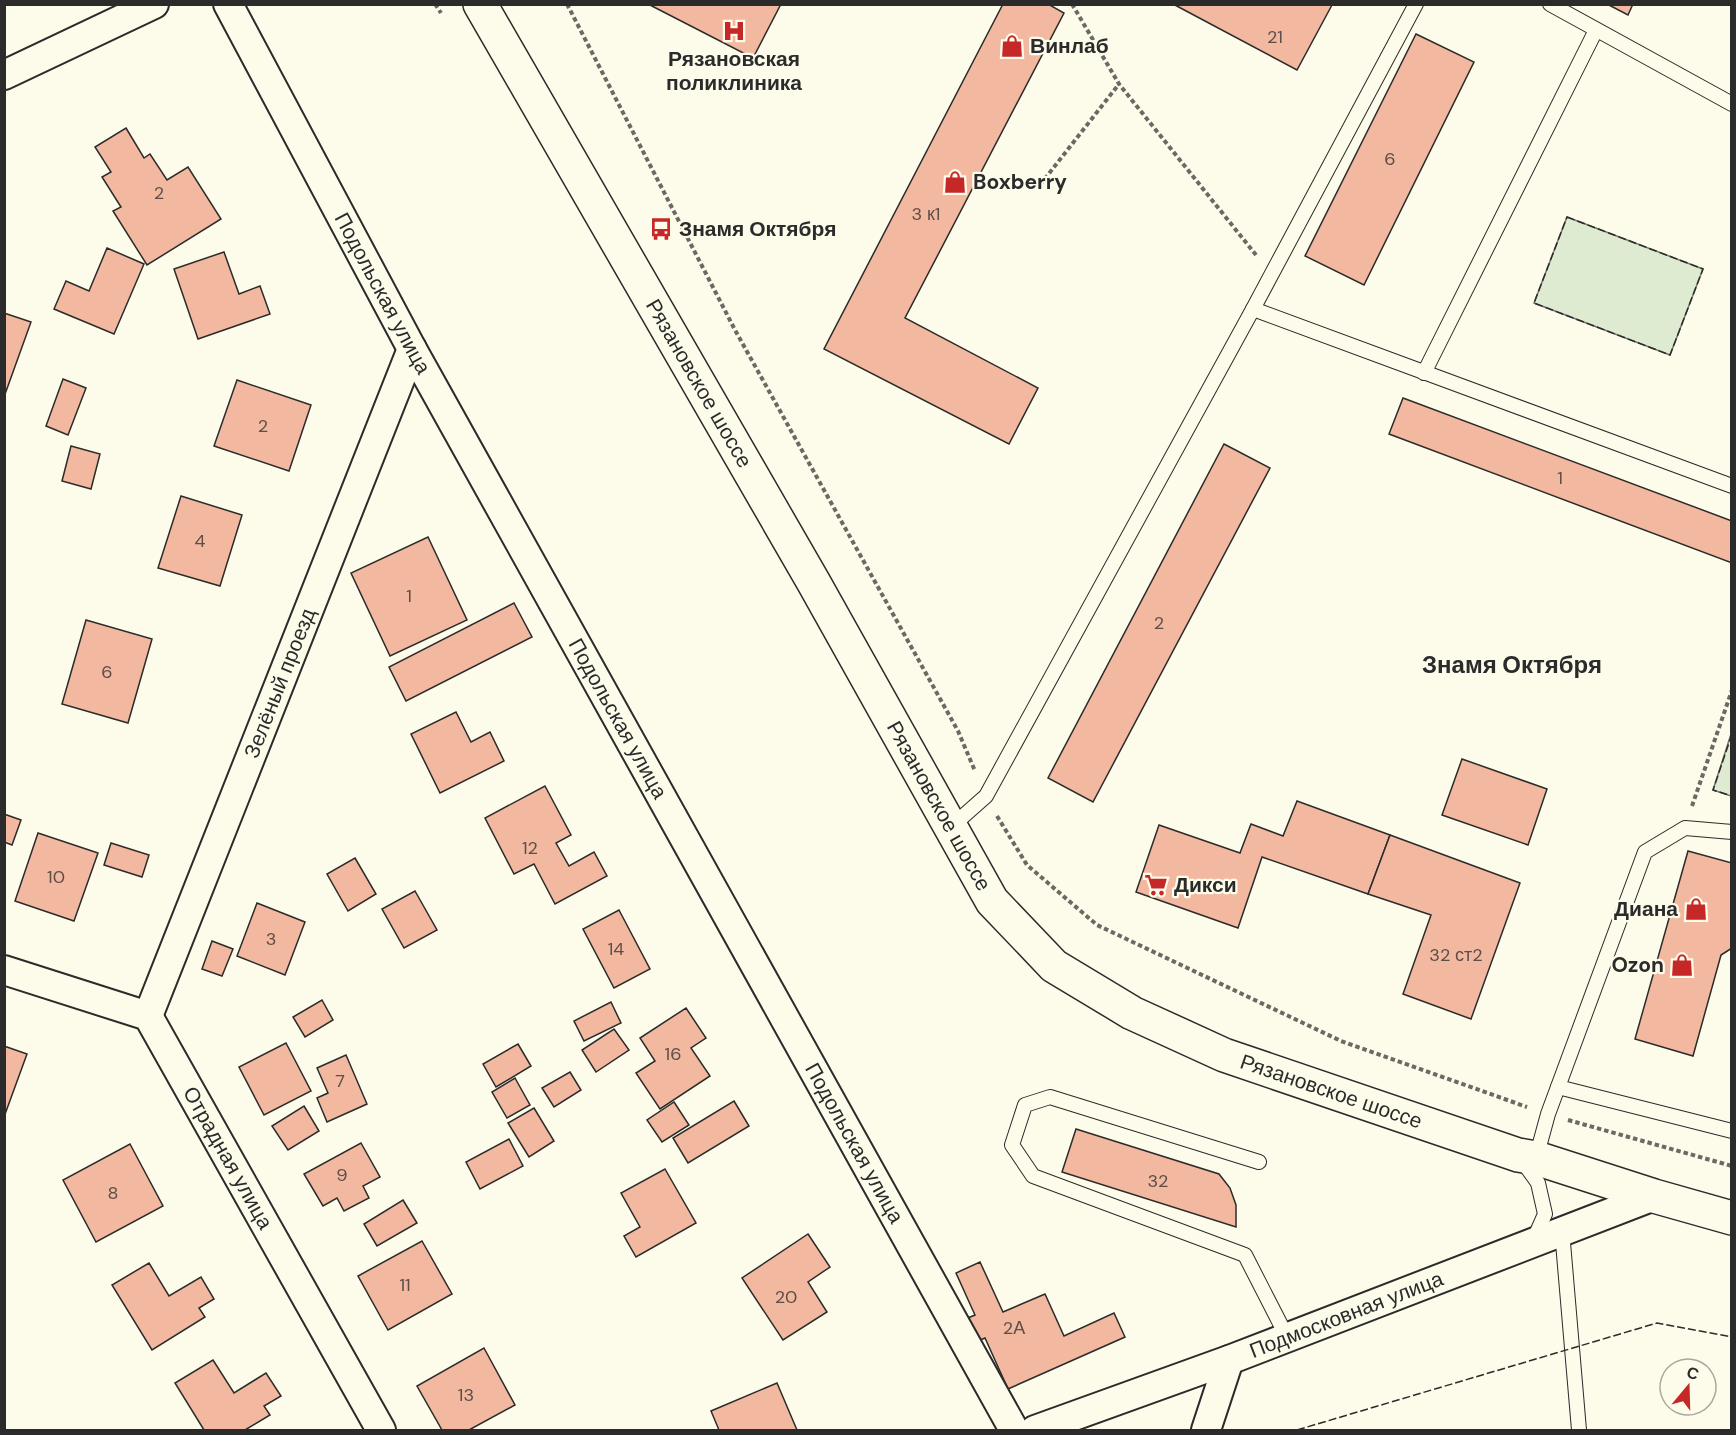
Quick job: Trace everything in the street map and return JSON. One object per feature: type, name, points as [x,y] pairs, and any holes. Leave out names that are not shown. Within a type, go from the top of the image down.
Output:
[{"type":"main road","name":"Рязановское шоссе","points":[[484,6],[808,572],[992,901],[1054,966],[1132,1013],[1224,1056],[1527,1157],[1731,1218]]},
{"type":"street","points":[[4,75],[154,4]]},
{"type":"street","name":"Подольская улица","points":[[228,4],[412,349],[1014,1431]]},
{"type":"street","name":"Зелёный проезд","points":[[148,1016],[412,349]]},
{"type":"street","points":[[4,970],[148,1016]]},
{"type":"street","name":"Отрадная улица","points":[[148,1016],[381,1431]]},
{"type":"street","name":"Подмосковная улица","points":[[1035,1431],[1229,1360],[1654,1196]]},
{"type":"street","points":[[1206,1431],[1229,1360]]},
{"type":"lane","points":[[951,827],[986,796],[1253,309],[1416,4]]},
{"type":"lane","points":[[1550,4],[1731,104]]},
{"type":"lane","points":[[1424,373],[1596,30]]},
{"type":"lane","points":[[1253,309],[1731,486]]},
{"type":"lane","points":[[1532,1243],[1545,1214],[1538,1183],[1527,1157],[1558,1087],[1646,852],[1685,828],[1731,832]]},
{"type":"lane","points":[[1558,1087],[1731,1131]]},
{"type":"lane","points":[[1259,1162],[1050,1097],[1025,1104],[1012,1145],[1033,1176],[1245,1255],[1287,1337]]},
{"type":"lane","points":[[1562,1231],[1579,1431]]},
{"type":"path","points":[[435,4],[441,13]]},
{"type":"path","points":[[1072,4],[1119,84],[1271,273]]},
{"type":"path","points":[[1040,185],[1119,84]]},
{"type":"path","points":[[1685,828],[1731,690]]},
{"type":"green space","points":[[1567,217],[1703,269],[1670,355],[1534,303]]},
{"type":"green space","points":[[1731,734],[1731,796],[1713,790]]},
{"type":"building","name":"Рязановская поликлиника","points":[[648,4],[781,4],[753,58]]},
{"type":"building","points":[[1003,4],[1048,4],[1064,13],[905,318],[1038,388],[1009,444],[824,349]]},
{"type":"building","points":[[1173,4],[1331,4],[1332,5],[1297,70]]},
{"type":"building","points":[[1607,4],[1633,4],[1628,15]]},
{"type":"building","points":[[1416,34],[1474,62],[1364,285],[1305,256]]},
{"type":"building","points":[[126,128],[144,158],[150,154],[167,180],[188,167],[221,219],[147,265],[113,211],[121,207],[102,177],[111,172],[95,147]]},
{"type":"building","points":[[107,248],[144,264],[114,334],[54,309],[66,281],[89,291]]},
{"type":"building","points":[[224,252],[239,294],[260,286],[270,314],[198,339],[174,269]]},
{"type":"building","points":[[4,313],[31,322],[4,397]]},
{"type":"building","points":[[63,379],[86,388],[68,435],[46,426]]},
{"type":"building","points":[[237,380],[311,405],[289,471],[214,446]]},
{"type":"building","points":[[1403,398],[1732,521],[1732,563],[1389,434]]},
{"type":"building","points":[[1224,444],[1270,468],[1093,802],[1048,778]]},
{"type":"building","points":[[71,446],[100,454],[91,489],[62,481]]},
{"type":"building","points":[[181,496],[242,515],[220,586],[158,568]]},
{"type":"building","points":[[428,537],[467,620],[390,656],[351,573]]},
{"type":"building","points":[[514,603],[532,637],[406,701],[389,667]]},
{"type":"building","points":[[86,620],[152,639],[128,723],[62,704]]},
{"type":"building","points":[[456,712],[471,742],[490,732],[504,761],[440,793],[411,734]]},
{"type":"building","points":[[1462,759],[1547,789],[1528,845],[1442,815]]},
{"type":"building","points":[[545,786],[571,835],[556,843],[569,866],[594,852],[607,876],[555,904],[534,864],[514,874],[485,818]]},
{"type":"building","points":[[1297,801],[1390,835],[1368,894],[1262,857],[1238,928],[1136,892],[1159,825],[1240,853],[1251,824],[1283,836]]},
{"type":"building","points":[[4,814],[21,820],[12,845],[4,842]]},
{"type":"building","points":[[38,833],[98,853],[74,921],[15,901]]},
{"type":"building","points":[[1390,835],[1520,883],[1471,1019],[1403,994],[1431,915],[1368,894]]},
{"type":"building","points":[[111,843],[149,855],[142,877],[104,865]]},
{"type":"building","points":[[1688,851],[1732,863],[1732,948],[1721,955],[1693,1056],[1635,1039]]},
{"type":"building","points":[[355,858],[376,894],[348,911],[327,874]]},
{"type":"building","points":[[415,891],[437,930],[404,948],[382,909]]},
{"type":"building","points":[[257,903],[305,922],[285,975],[237,956]]},
{"type":"building","points":[[619,910],[650,969],[614,988],[583,929]]},
{"type":"building","points":[[212,941],[233,949],[222,976],[202,969]]},
{"type":"building","points":[[322,1000],[333,1020],[305,1037],[293,1017]]},
{"type":"building","points":[[611,1002],[621,1023],[584,1041],[574,1021]]},
{"type":"building","points":[[686,1008],[706,1038],[691,1048],[710,1076],[660,1109],[636,1073],[655,1061],[640,1038]]},
{"type":"building","points":[[614,1029],[629,1050],[596,1072],[582,1050]]},
{"type":"building","points":[[286,1043],[311,1091],[264,1115],[239,1067]]},
{"type":"building","points":[[518,1044],[531,1066],[496,1087],[483,1064]]},
{"type":"building","points":[[4,1046],[27,1054],[4,1117]]},
{"type":"building","points":[[346,1055],[367,1104],[327,1122],[317,1098],[328,1093],[317,1068]]},
{"type":"building","points":[[570,1072],[581,1090],[554,1107],[542,1088]]},
{"type":"building","points":[[515,1078],[530,1105],[507,1118],[492,1092]]},
{"type":"building","points":[[734,1101],[749,1126],[688,1163],[673,1138]]},
{"type":"building","points":[[674,1102],[689,1125],[662,1142],[647,1120]]},
{"type":"building","points":[[304,1106],[319,1131],[288,1150],[272,1126]]},
{"type":"building","points":[[534,1108],[554,1141],[529,1157],[508,1123]]},
{"type":"building","points":[[1076,1129],[1219,1174],[1230,1188],[1236,1205],[1236,1227],[1062,1172]]},
{"type":"building","points":[[509,1139],[523,1166],[480,1189],[466,1162]]},
{"type":"building","points":[[361,1143],[380,1177],[363,1186],[369,1198],[344,1211],[337,1198],[323,1206],[304,1174]]},
{"type":"building","points":[[130,1144],[163,1206],[96,1242],[63,1180]]},
{"type":"building","points":[[665,1169],[696,1223],[636,1257],[624,1236],[640,1227],[621,1193]]},
{"type":"building","points":[[403,1200],[417,1223],[377,1246],[364,1224]]},
{"type":"building","points":[[808,1234],[830,1267],[808,1282],[827,1312],[783,1340],[742,1278]]},
{"type":"building","points":[[422,1241],[452,1294],[388,1330],[358,1276]]},
{"type":"building","points":[[980,1262],[1003,1312],[1045,1294],[1064,1336],[1114,1313],[1125,1337],[1008,1389],[985,1338],[973,1343],[963,1320],[975,1315],[956,1273]]},
{"type":"building","points":[[149,1263],[169,1296],[201,1277],[214,1299],[199,1308],[205,1317],[152,1350],[112,1285]]},
{"type":"building","points":[[484,1348],[515,1405],[469,1430],[442,1430],[417,1386]]},
{"type":"building","points":[[213,1360],[234,1393],[266,1373],[281,1396],[264,1406],[270,1415],[245,1430],[204,1430],[175,1383]]},
{"type":"building","points":[[777,1383],[797,1430],[719,1430],[711,1411]]},
{"type":"fence","points":[[1567,217],[1703,269],[1670,355],[1534,303],[1567,217]]},
{"type":"fence","points":[[1732,734],[1713,790],[1732,796]]},
{"type":"fence","points":[[1297,1430],[1657,1323],[1732,1337]]},
{"type":"place","name":"Рязановская поликлиника","points":[[734,31]]},
{"type":"place","name":"Винлаб","points":[[1012,46]]},
{"type":"place","name":"Boxberry","points":[[955,182]]},
{"type":"place","name":"Знамя Октября","points":[[661,229]]},
{"type":"place","name":"Дикси","points":[[1156,885]]},
{"type":"place","name":"Диана","points":[[1696,909]]},
{"type":"place","name":"Ozon","points":[[1682,965]]},
{"type":"district","name":"Знамя Октября","points":[[1512,664]]}]
